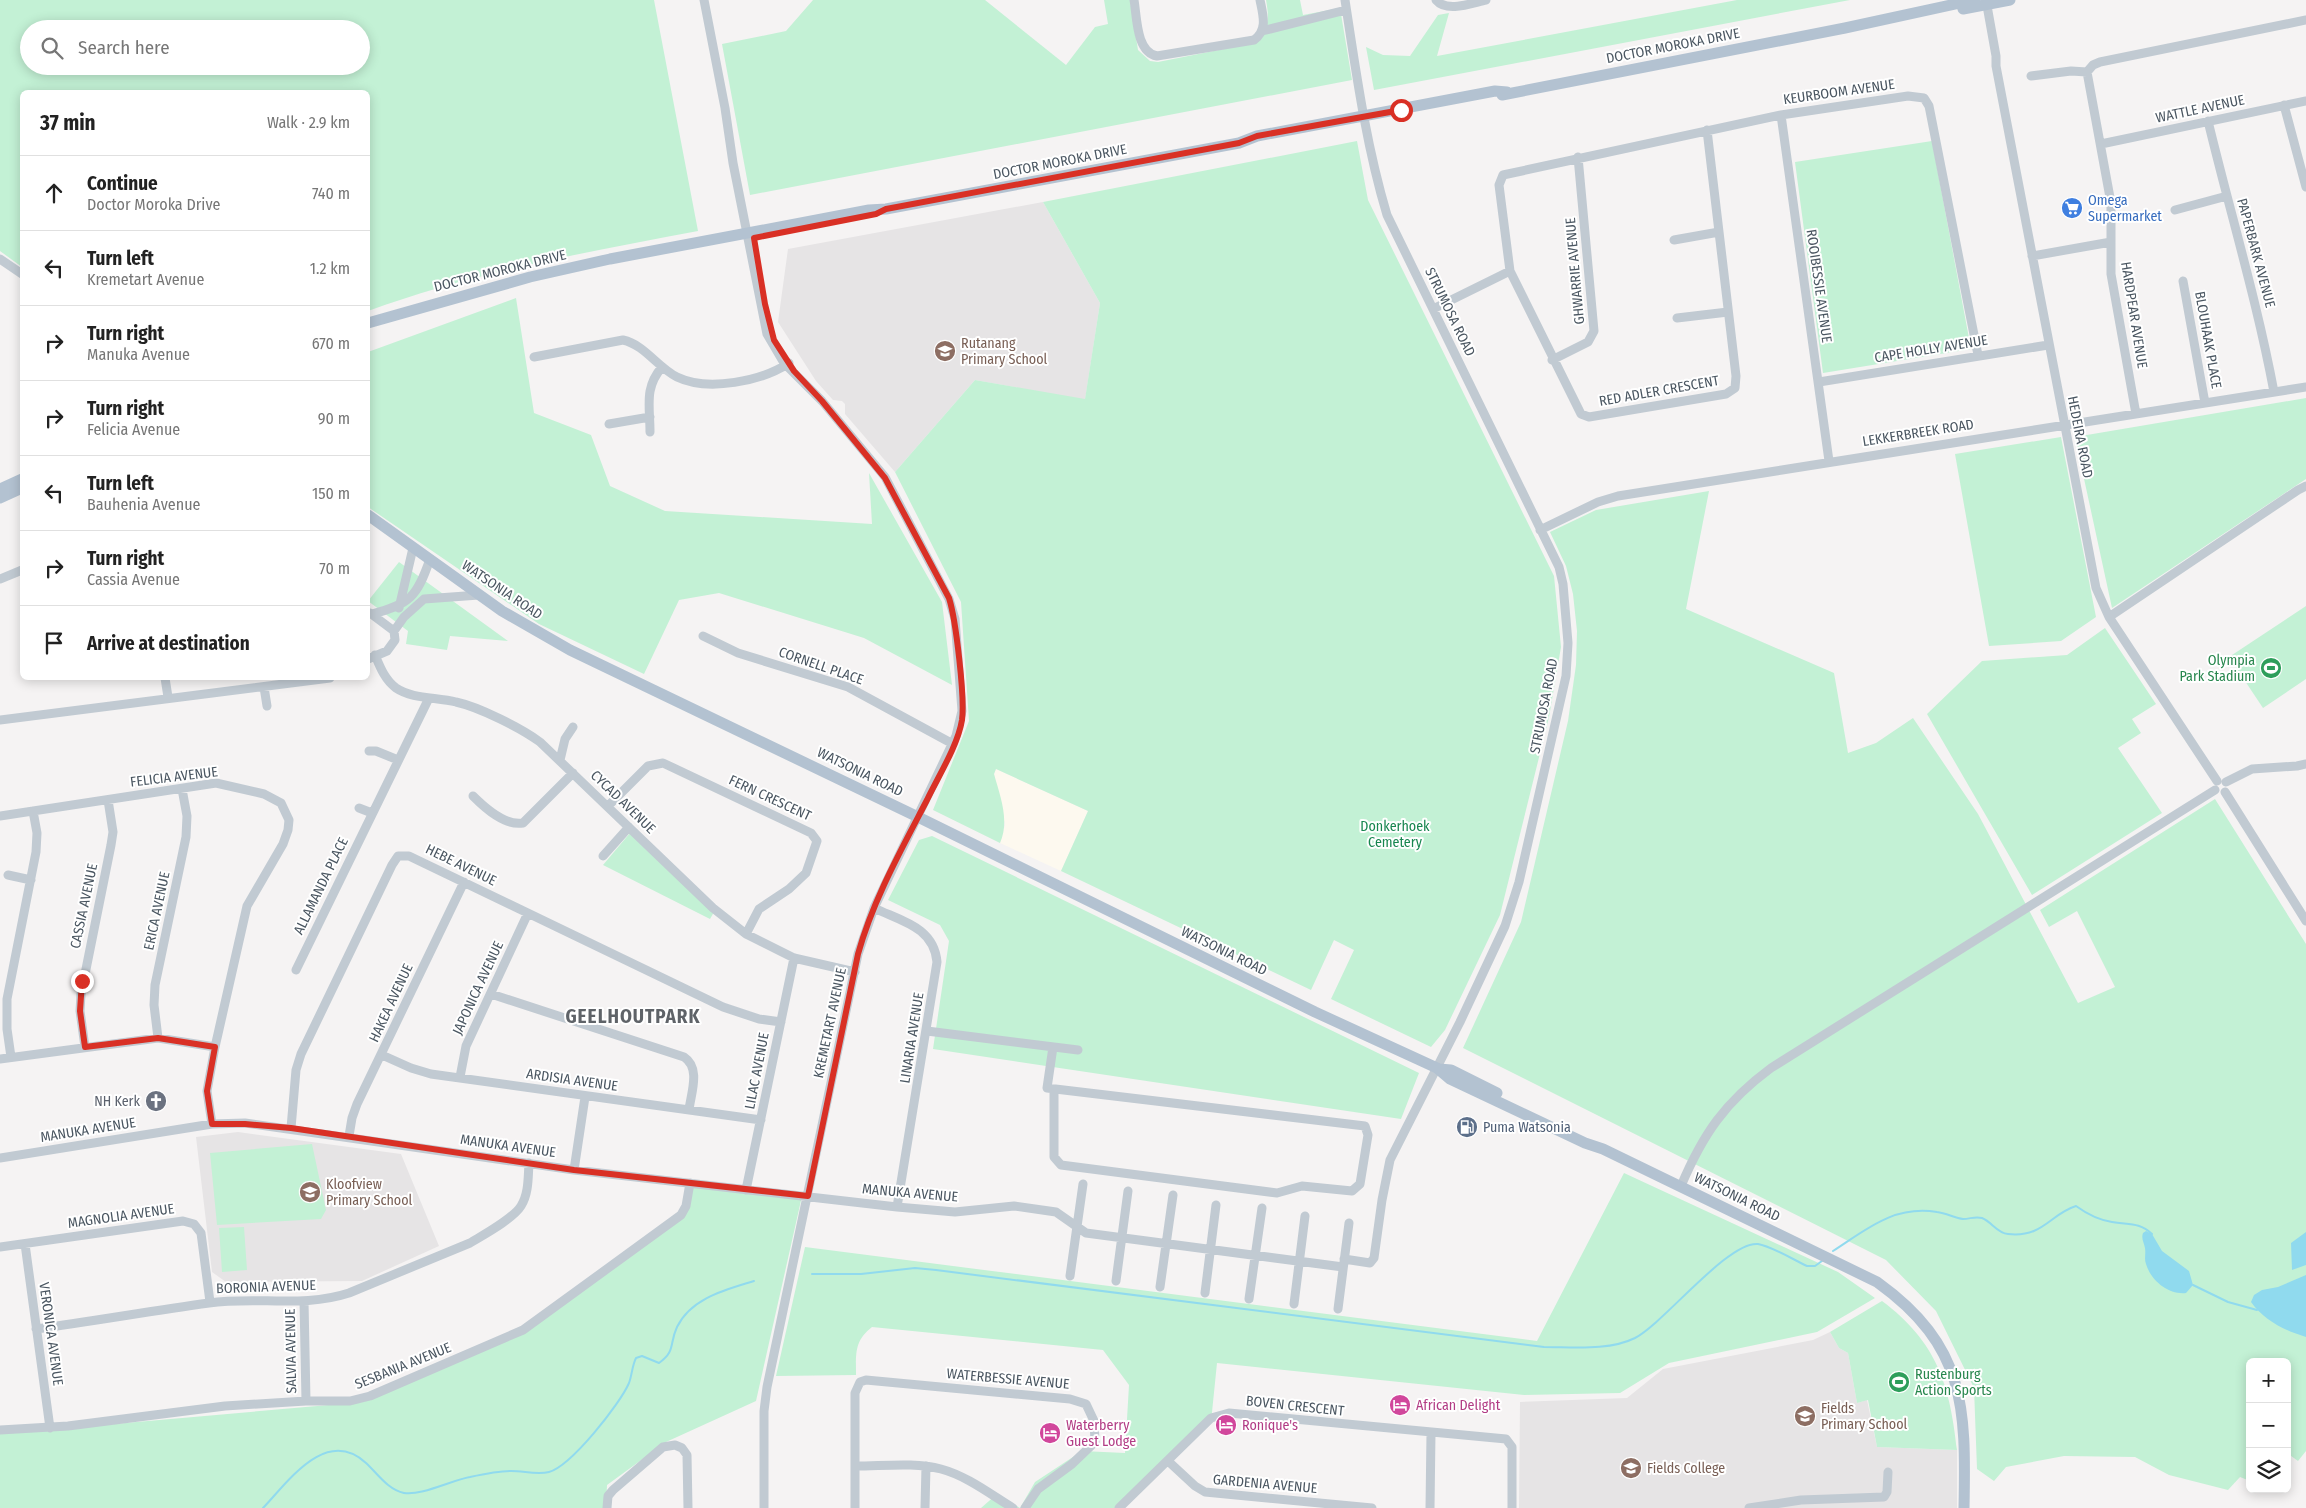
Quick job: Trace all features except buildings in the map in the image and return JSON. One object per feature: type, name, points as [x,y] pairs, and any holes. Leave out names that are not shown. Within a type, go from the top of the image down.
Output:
[{"type":"main road","name":"DOCTOR MOROKA DRIVE","points":[[370,322],[530,277],[594,264],[876,214],[886,209],[1239,143],[1253,143],[1367,119],[1498,96],[1507,92],[1982,2],[2010,0]]},
{"type":"main road","name":"DOCTOR MOROKA DRIVE","points":[[370,329],[413,310]]},
{"type":"main road","points":[[0,489],[20,480]]},
{"type":"main road","points":[[0,498],[20,489]]},
{"type":"main road","name":"WATSONIA ROAD","points":[[370,516],[479,595],[537,632],[570,650],[918,817],[1304,1006],[1437,1068],[1451,1070],[1588,1137],[1603,1148],[1858,1272],[1892,1293],[1916,1314],[1945,1358],[1959,1395],[1962,1417],[1964,1493]]},
{"type":"main road","points":[[1964,1493],[1964,1508]]},
{"type":"main road","points":[[1964,1493],[1968,1508]]},
{"type":"street","name":"KREMETART AVENUE","points":[[704,0],[725,108],[725,119],[772,333],[790,366],[822,401],[885,478],[949,598],[954,619],[962,711],[962,719],[953,744],[864,932],[767,1387],[764,1411],[764,1508]]},
{"type":"street","points":[[1134,0],[1143,46],[1149,53],[1155,56],[1246,42],[1256,38],[1262,31],[1264,20],[1260,0]]},
{"type":"street","name":"STRUMOSA ROAD","points":[[1344,0],[1380,178],[1380,189],[1387,215],[1559,567],[1563,584],[1568,657],[1563,694],[1505,926],[1437,1068],[1390,1160],[1374,1258],[1370,1263],[1344,1263]]},
{"type":"street","points":[[1436,0],[1441,4],[1449,6],[1486,0]]},
{"type":"street","name":"HEDEIRA ROAD","points":[[1982,2],[1996,56],[1996,66],[2048,345],[2096,588],[2109,617],[2219,784]]},
{"type":"street","points":[[1262,31],[1347,14]]},
{"type":"street","points":[[2031,76],[2071,71],[2086,72],[2093,65],[2100,62],[2306,20]]},
{"type":"street","name":"HARDPEAR AVENUE","points":[[2086,72],[2111,204],[2111,274],[2136,414]]},
{"type":"street","name":"KEURBOOM AVENUE","points":[[1501,178],[1513,171],[1781,115],[1908,96],[1920,96],[1926,100],[1929,106],[1978,356]]},
{"type":"street","name":"WATTLE AVENUE","points":[[2101,144],[2306,100]]},
{"type":"street","points":[[2284,105],[2306,187]]},
{"type":"street","name":"ROOIBESSIE AVENUE","points":[[1781,115],[1830,461]]},
{"type":"street","name":"PAPERBARK AVENUE","points":[[2208,121],[2260,322],[2274,392]]},
{"type":"street","name":"RED ADLER CRESCENT","points":[[1501,178],[1499,185],[1510,271],[1577,410],[1586,416],[1726,394],[1732,391],[1736,382],[1707,130]]},
{"type":"street","name":"GHWARRIE AVENUE","points":[[1552,360],[1588,342],[1594,331],[1578,157]]},
{"type":"street","points":[[2175,210],[2227,196]]},
{"type":"street","points":[[1674,240],[1719,232]]},
{"type":"street","points":[[2032,256],[2111,242]]},
{"type":"street","points":[[0,258],[20,273]]},
{"type":"street","points":[[1433,309],[1510,271]]},
{"type":"street","name":"BLOUHAAK PLACE","points":[[2184,281],[2206,403]]},
{"type":"street","points":[[1676,318],[1728,312]]},
{"type":"street","points":[[534,357],[623,340],[636,344],[662,367],[687,380],[732,383],[748,380],[790,366]]},
{"type":"street","name":"CAPE HOLLY AVENUE","points":[[1819,382],[2048,345]]},
{"type":"street","points":[[650,432],[650,383],[662,367]]},
{"type":"street","name":"LEKKERBREEK ROAD","points":[[1540,530],[1598,502],[1618,496],[2306,387]]},
{"type":"street","points":[[609,424],[650,417]]},
{"type":"street","points":[[2109,617],[2306,486]]},
{"type":"street","points":[[404,617],[399,607],[413,548]]},
{"type":"street","points":[[370,613],[399,607],[420,588],[430,559]]},
{"type":"street","points":[[0,578],[20,571]]},
{"type":"street","points":[[420,588],[424,600]]},
{"type":"street","points":[[371,657],[387,651],[404,617],[424,600],[479,595]]},
{"type":"street","points":[[370,613],[395,636]]},
{"type":"street","name":"CORNELL PLACE","points":[[703,636],[752,658],[848,687],[953,744]]},
{"type":"street","name":"CYCAD AVENUE","points":[[371,657],[395,687],[404,692],[458,702],[526,733],[540,742],[713,908],[746,934],[794,958],[855,972]]},
{"type":"street","points":[[165,680],[168,698]]},
{"type":"street","points":[[0,720],[314,680]]},
{"type":"street","points":[[264,686],[267,706]]},
{"type":"street","name":"ALLAMANDA PLACE","points":[[296,970],[429,698]]},
{"type":"street","points":[[560,760],[565,739],[573,727]]},
{"type":"street","points":[[369,751],[376,751],[398,760]]},
{"type":"street","name":"FERN CRESCENT","points":[[608,806],[648,766],[663,763],[811,833],[817,841],[806,873],[789,889],[759,909],[746,934]]},
{"type":"street","points":[[1681,1186],[1695,1152],[1722,1110],[1752,1082],[1771,1068],[2219,784],[2252,769],[2306,764]]},
{"type":"street","points":[[473,796],[490,812],[517,824],[524,823],[573,773]]},
{"type":"street","name":"FELICIA AVENUE","points":[[0,816],[216,783],[264,794],[281,803],[289,820],[283,844],[247,906],[215,1047],[207,1091],[212,1124]]},
{"type":"street","points":[[2219,784],[2227,788],[2225,792],[2306,922]]},
{"type":"street","name":"ERICA AVENUE","points":[[158,1038],[154,1005],[155,985],[186,837],[186,816],[182,789]]},
{"type":"street","name":"CASSIA AVENUE","points":[[85,1047],[80,1011],[81,994],[113,832],[108,800]]},
{"type":"street","points":[[359,808],[372,813]]},
{"type":"street","points":[[11,1057],[7,1029],[6,999],[37,845],[33,811]]},
{"type":"street","points":[[603,856],[629,827]]},
{"type":"street","name":"HEBE AVENUE","points":[[291,1128],[296,1070],[301,1054],[398,856],[409,856],[723,1007],[759,1019],[781,1022]]},
{"type":"street","points":[[8,875],[31,880]]},
{"type":"street","name":"HAKEA AVENUE","points":[[349,1136],[357,1104],[464,882]]},
{"type":"street","name":"LINARIA AVENUE","points":[[874,908],[924,932],[932,941],[937,962],[897,1207]]},
{"type":"street","name":"JAPONICA AVENUE","points":[[460,1077],[466,1046],[528,913]]},
{"type":"street","name":"LILAC AVENUE","points":[[746,1190],[794,958]]},
{"type":"street","points":[[491,994],[684,1058],[692,1065],[694,1071],[689,1110]]},
{"type":"street","points":[[927,1031],[1078,1050]]},
{"type":"street","points":[[0,1059],[158,1038],[215,1047]]},
{"type":"street","points":[[1053,1047],[1047,1088],[1361,1124],[1367,1128],[1368,1135],[1360,1184],[1352,1191],[1302,1186],[1278,1193],[1061,1165],[1054,1157],[1054,1089]]},
{"type":"street","name":"ARDISIA AVENUE","points":[[382,1055],[421,1072],[585,1097],[761,1120]]},
{"type":"street","points":[[574,1170],[585,1097]]},
{"type":"street","name":"MANUKA AVENUE","points":[[0,1158],[212,1124],[245,1124],[349,1136],[574,1170],[897,1207],[954,1212],[1014,1206],[1056,1212],[1077,1228]]},
{"type":"street","name":"BORONIA AVENUE","points":[[36,1329],[210,1302],[304,1301],[335,1298],[470,1243],[486,1233],[521,1206],[526,1192],[529,1163]]},
{"type":"street","name":"SESBANIA AVENUE","points":[[0,1430],[50,1428],[164,1412],[306,1401],[361,1399],[523,1330],[681,1215],[686,1206],[690,1183]]},
{"type":"street","points":[[1070,1276],[1083,1184]]},
{"type":"street","points":[[1116,1282],[1128,1190]]},
{"type":"street","points":[[1160,1288],[1173,1195]]},
{"type":"street","points":[[1205,1293],[1216,1205]]},
{"type":"street","points":[[1249,1299],[1262,1208]]},
{"type":"street","points":[[1294,1304],[1306,1216]]},
{"type":"street","name":"MAGNOLIA AVENUE","points":[[0,1247],[183,1221],[190,1222],[201,1233],[210,1302]]},
{"type":"street","points":[[1338,1309],[1349,1223]]},
{"type":"street","points":[[1077,1228],[1086,1233],[1299,1261],[1344,1263]]},
{"type":"street","name":"VERONICA AVENUE","points":[[25,1244],[50,1428]]},
{"type":"street","name":"SALVIA AVENUE","points":[[304,1301],[306,1401]]},
{"type":"street","name":"WATERBESSIE AVENUE","points":[[856,1466],[857,1387],[866,1380],[1070,1399],[1086,1404],[1094,1422],[1095,1442],[1072,1464],[1038,1489],[1025,1508]]},
{"type":"street","name":"BOVEN CRESCENT","points":[[1119,1508],[1204,1424],[1222,1414],[1506,1439],[1512,1447],[1512,1508]]},
{"type":"street","points":[[1430,1508],[1431,1433]]},
{"type":"street","points":[[607,1508],[608,1496],[613,1490],[660,1449],[667,1446],[680,1446],[685,1450],[688,1460],[688,1508]]},
{"type":"street","name":"GARDENIA AVENUE","points":[[1168,1461],[1195,1486],[1205,1492],[1372,1508]]},
{"type":"street","points":[[855,1508],[856,1466],[926,1466],[963,1478],[1013,1508]]},
{"type":"street","points":[[925,1508],[926,1466]]},
{"type":"street","points":[[1749,1508],[1801,1500],[1882,1498],[1888,1492],[1888,1472]]},
{"type":"shaded area","name":"Rutanang Primary School","points":[[1043,202],[1100,303],[1085,400],[975,380],[895,472],[845,414],[845,404],[842,401],[833,400],[816,381],[778,322],[788,249]]},
{"type":"shaded area","points":[[996,769],[1088,811],[1061,871],[1000,843],[1005,825],[994,774]]},
{"type":"shaded area","name":"Kloofview Primary School","points":[[238,1132],[401,1154],[439,1246],[362,1281],[226,1282],[212,1272],[196,1137]]},
{"type":"shaded area","points":[[1830,1332],[1839,1348],[1848,1353],[1857,1403],[1867,1400],[1877,1447],[1957,1450],[1957,1508],[1519,1508],[1520,1402],[1627,1398],[1663,1369],[1813,1340]]},
{"type":"green space","points":[[0,0],[654,0],[698,231],[573,255],[490,274],[408,297],[370,310],[370,90],[20,90],[20,266],[0,251]]},
{"type":"green space","points":[[813,0],[985,0],[1066,65],[1095,27],[1108,24],[1104,0],[1130,0],[1138,50],[1150,61],[1158,62],[1254,43],[1267,23],[1266,0],[1300,0],[1303,15],[1340,8],[1352,80],[750,195],[722,44],[786,31]]},
{"type":"green space","points":[[1737,0],[1850,0],[1374,90],[1366,47],[1383,55],[1410,56],[1438,15],[1449,13],[1437,56]]},
{"type":"green space","name":"Donkerhoek Cemetery","points":[[1357,141],[1368,200],[1554,576],[1561,647],[1549,717],[1500,915],[1445,1030],[1431,1047],[1331,999],[1354,950],[1334,940],[1311,990],[1061,871],[1088,811],[996,769],[994,774],[1004,817],[1003,834],[1000,843],[933,810],[969,721],[961,602],[895,472],[975,380],[1085,399],[1100,303],[1043,202]]},
{"type":"green space","points":[[1932,141],[1971,349],[1823,373],[1795,162]]},
{"type":"green space","points":[[516,298],[534,413],[591,435],[610,486],[665,511],[872,524],[869,473],[942,602],[952,685],[864,638],[719,593],[679,600],[644,674],[539,624],[370,508],[370,351]]},
{"type":"green space","points":[[2306,398],[2306,479],[2112,608],[2075,437]]},
{"type":"green space","points":[[2061,437],[2096,617],[2061,641],[1989,646],[1955,454]]},
{"type":"green space","points":[[1709,491],[1686,609],[1834,673],[1848,753],[1876,743],[1913,718],[1978,814],[2078,1003],[2115,987],[2077,911],[2049,927],[2040,910],[2215,799],[2306,944],[2306,1451],[2298,1461],[2291,1456],[2291,1358],[2246,1358],[2246,1479],[2240,1477],[2228,1490],[2169,1475],[2135,1457],[2064,1456],[2006,1467],[1994,1481],[1977,1469],[1974,1388],[1936,1311],[1886,1260],[1463,1048],[1521,922],[1568,721],[1576,665],[1577,631],[1573,594],[1566,566],[1550,532],[1596,510]]},
{"type":"green space","points":[[399,562],[508,641],[450,636],[447,650],[406,644],[408,631],[370,602],[370,598]]},
{"type":"green space","name":"Olympia Park Stadium","points":[[2306,606],[2306,679],[2263,708],[2229,657]]},
{"type":"green space","points":[[2105,628],[2156,704],[2132,719],[2141,733],[2118,748],[2162,813],[2032,895],[1927,714],[1982,661],[2067,655]]},
{"type":"green space","points":[[630,833],[714,912],[710,919],[603,865]]},
{"type":"green space","points":[[932,836],[1419,1073],[1401,1119],[933,1049],[949,941],[940,925],[888,900],[919,840]]},
{"type":"green space","points":[[312,1144],[326,1210],[321,1219],[217,1225],[210,1153]]},
{"type":"green space","points":[[1624,1173],[1838,1272],[1875,1298],[1817,1332],[1669,1363],[1620,1393],[1524,1395],[1217,1363],[1211,1422],[1124,1508],[1020,1508],[1035,1482],[1082,1451],[1125,1453],[1129,1385],[1103,1350],[872,1327],[862,1337],[857,1348],[856,1375],[776,1376],[805,1247],[1537,1341]]},
{"type":"green space","points":[[690,1183],[802,1196],[756,1401],[666,1442],[607,1485],[606,1508],[0,1508],[0,1434],[363,1402],[528,1331],[686,1214]]},
{"type":"green space","points":[[244,1227],[247,1270],[222,1272],[219,1228]]},
{"type":"green space","name":"Rustenburg Action Sports","points":[[1882,1301],[1916,1332],[1938,1366],[1950,1405],[1957,1450],[1877,1447],[1868,1400],[1857,1403],[1848,1353],[1839,1348],[1830,1332]]},
{"type":"green space","points":[[997,1494],[1020,1508],[981,1508]]},
{"type":"water","points":[[2146,1231],[2152,1234],[2162,1251],[2189,1271],[2193,1285],[2186,1293],[2173,1292],[2162,1286],[2148,1270],[2142,1237]]},
{"type":"water","points":[[2306,1232],[2306,1265],[2292,1270],[2291,1243]]},
{"type":"water","points":[[2306,1275],[2306,1337],[2290,1332],[2276,1324],[2262,1314],[2251,1302],[2254,1295],[2262,1290],[2278,1287]]},
{"type":"waterway","points":[[1833,1251],[1870,1227],[1894,1215],[1922,1211],[1963,1219],[1982,1218],[2004,1233],[2020,1234],[2038,1229],[2059,1214],[2076,1206],[2098,1218],[2143,1227],[2152,1234]]},
{"type":"waterway","points":[[812,1274],[861,1274],[915,1268],[936,1270],[1544,1347],[1579,1348],[1614,1345],[1635,1338],[1663,1316],[1714,1268],[1730,1255],[1745,1247],[1758,1244],[1763,1245],[1807,1266],[1815,1266],[1822,1261]]},
{"type":"waterway","points":[[263,1508],[309,1462],[322,1454],[337,1451],[351,1453],[366,1463],[388,1485],[404,1493],[428,1490],[463,1479],[496,1472],[549,1472],[570,1459],[606,1419],[629,1383],[636,1358],[642,1356],[659,1363],[668,1355],[677,1327],[691,1309],[710,1296],[754,1281]]},
{"type":"waterway","points":[[2193,1285],[2228,1302],[2257,1310]]},
{"type":"place","name":"Omega Supermarket","points":[[2072,208]]},
{"type":"place","name":"Rutanang Primary School","points":[[945,351]]},
{"type":"place","name":"Olympia Park Stadium","points":[[2271,668]]},
{"type":"place","name":"NH Kerk","points":[[156,1101]]},
{"type":"place","name":"Puma Watsonia","points":[[1467,1127]]},
{"type":"place","name":"Kloofview Primary School","points":[[310,1192]]},
{"type":"place","name":"Rustenburg Action Sports","points":[[1899,1382]]},
{"type":"place","name":"African Delight","points":[[1400,1405]]},
{"type":"place","name":"Fields Primary School","points":[[1805,1416]]},
{"type":"place","name":"Ronique's","points":[[1226,1425]]},
{"type":"place","name":"Waterberry Guest Lodge","points":[[1050,1433]]},
{"type":"place","name":"Fields College","points":[[1631,1468]]},
{"type":"district","name":"GEELHOUTPARK","points":[[633,1016]]},
{"type":"route","points":[[82,981],[80,1011],[85,1047],[158,1038],[215,1047],[207,1091],[212,1124],[227,1123],[291,1128],[574,1170],[808,1196],[858,954],[867,922],[938,778],[959,729],[962,711],[953,610],[949,598],[885,478],[874,462],[794,371],[774,340],[765,304],[754,238],[876,214],[886,209],[1239,143],[1252,137],[1401,110]]}]
